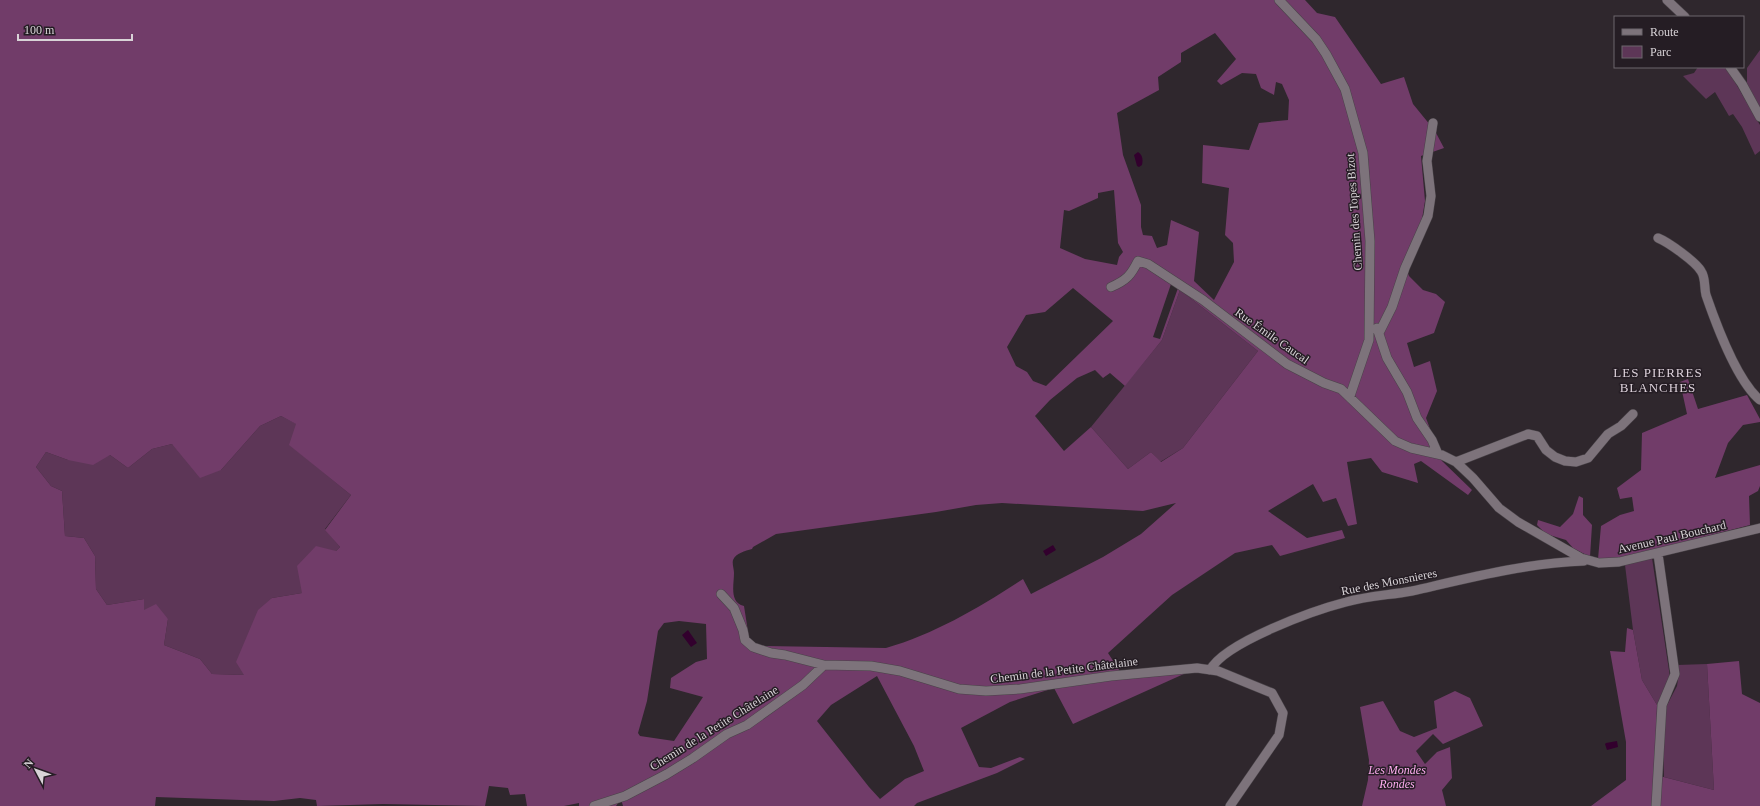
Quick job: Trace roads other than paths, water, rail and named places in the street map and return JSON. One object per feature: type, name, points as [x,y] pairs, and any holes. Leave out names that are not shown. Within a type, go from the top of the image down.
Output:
[{"type":"street","name":"Chemin des Topes Bizot","points":[[1279,0],[1316,39],[1326,54],[1345,89],[1363,152],[1370,242],[1370,340],[1350,396]]},
{"type":"street","points":[[1667,0],[1684,16]]},
{"type":"street","points":[[1731,68],[1742,84],[1760,117]]},
{"type":"street","points":[[1379,333],[1392,307],[1405,268],[1428,216],[1431,196],[1427,161],[1433,123]]},
{"type":"street","points":[[1658,238],[1670,244],[1702,272],[1705,294],[1735,365],[1752,393],[1760,400]]},
{"type":"street","name":"Rue Émile Caucal","points":[[1111,287],[1124,281],[1132,273],[1138,260],[1148,264],[1190,291],[1287,364],[1324,384],[1341,389],[1350,396],[1388,435],[1405,446],[1438,454],[1456,462],[1473,478],[1499,508],[1512,518],[1550,539],[1573,555],[1590,561]]},
{"type":"street","points":[[1369,313],[1379,333],[1387,358],[1407,392],[1417,418],[1432,440],[1438,454]]},
{"type":"street","points":[[1456,462],[1528,434],[1537,436],[1546,450],[1554,457],[1570,462],[1582,460],[1588,458],[1608,434],[1621,426],[1634,414]]},
{"type":"street","name":"Avenue Paul Bouchard","points":[[1590,561],[1599,563],[1619,562],[1658,554],[1760,528]]},
{"type":"street","points":[[1656,806],[1662,705],[1675,674],[1658,554]]},
{"type":"street","name":"Rue des Monsnieres","points":[[1210,670],[1219,658],[1240,645],[1292,619],[1347,602],[1410,591],[1480,575],[1563,562],[1590,561]]},
{"type":"street","points":[[720,594],[734,608],[743,630],[745,640],[753,647],[771,653],[824,665]]},
{"type":"street","name":"Chemin de la Petite Châtelaine","points":[[594,806],[625,796],[667,774],[727,734],[747,725],[803,686],[824,665],[871,666],[900,671],[959,689],[986,692],[1020,689],[1111,676],[1197,668],[1218,671],[1272,694],[1283,713],[1279,735],[1230,806]]},
{"type":"district","name":"LES PIERRES BLANCHES","points":[[1658,380]]},
{"type":"park label","name":"Les Mondes Rondes","points":[[1397,777]]}]
